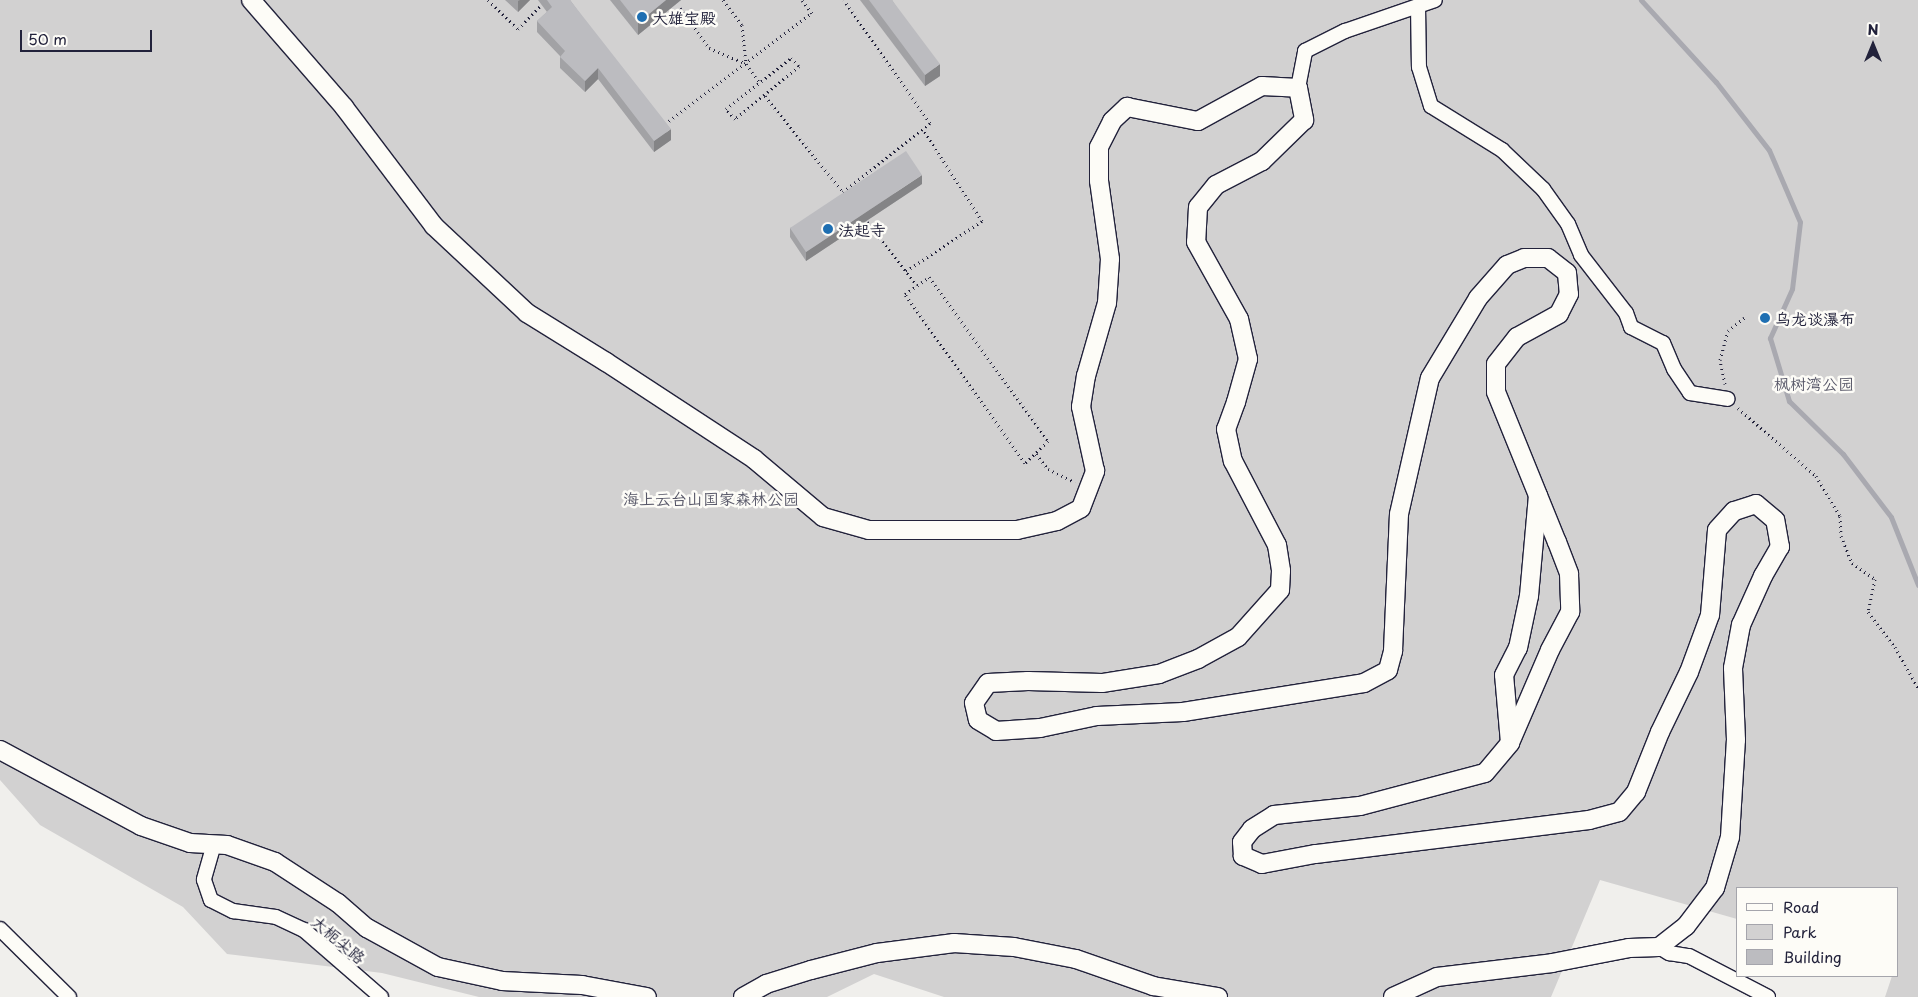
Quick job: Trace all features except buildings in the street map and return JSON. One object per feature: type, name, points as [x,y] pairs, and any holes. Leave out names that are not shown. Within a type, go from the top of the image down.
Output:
[{"type":"street","points":[[251,0],[344,107],[434,226],[526,313],[606,362],[754,460],[823,517],[869,530],[1017,530],[1058,521],[1081,508],[1095,471],[1081,408],[1086,376],[1107,303],[1110,259],[1099,181],[1099,147],[1112,121],[1127,107],[1198,121],[1262,86],[1298,88]]},
{"type":"street","points":[[1435,0],[1345,31],[1305,51],[1298,88],[1304,120],[1262,161],[1216,184],[1198,207],[1196,242],[1239,319],[1248,359],[1226,429],[1233,461],[1277,545],[1281,571],[1280,590],[1238,637],[1198,659],[1159,674],[1102,683],[1028,681],[988,683],[974,703],[978,720],[996,731],[1040,728],[1097,716],[1183,712],[1364,683],[1388,670],[1393,651],[1399,514],[1430,378],[1478,298],[1507,265],[1524,258],[1548,258],[1567,273],[1570,294],[1559,314],[1517,337],[1496,364],[1496,392],[1569,574],[1570,612],[1550,650],[1510,743],[1485,773],[1360,806],[1274,814],[1252,829],[1242,842],[1243,856],[1262,864],[1315,854],[1589,820],[1620,812],[1636,792],[1660,732],[1689,672],[1710,614],[1717,530],[1734,511],[1756,504],[1775,520],[1780,547],[1762,576],[1741,625],[1733,668],[1736,740],[1730,837],[1714,888],[1686,926],[1659,947]]},
{"type":"street","points":[[1418,6],[1419,67],[1432,106],[1502,150],[1543,189],[1568,224],[1581,255],[1626,314],[1631,327],[1663,343],[1674,369],[1690,393],[1728,399]]},
{"type":"street","points":[[1510,743],[1504,675],[1518,648],[1529,596],[1538,495]]},
{"type":"street","points":[[0,750],[141,826],[190,843],[227,845],[275,862],[338,903],[367,928],[438,967],[502,981],[582,985],[647,997]]},
{"type":"street","name":"大枙尖路","points":[[214,844],[204,880],[211,900],[233,911],[276,917],[304,930],[381,997]]},
{"type":"street","points":[[0,929],[69,997]]},
{"type":"street","points":[[743,997],[766,984],[868,955],[954,943],[1014,947],[1076,959],[1153,986],[1218,997]]},
{"type":"street","points":[[1393,997],[1437,977],[1552,963],[1629,948],[1659,947],[1669,953],[1689,956],[1768,997]]},
{"type":"path","points":[[488,0],[518,29],[546,0]]},
{"type":"path","points":[[723,0],[742,25],[746,64],[759,82]]},
{"type":"path","points":[[660,117],[666,125],[812,13],[802,0]]},
{"type":"path","points":[[843,192],[930,123],[844,0]]},
{"type":"path","points":[[680,8],[709,48],[746,64]]},
{"type":"path","points":[[791,58],[799,66],[766,96],[735,119],[726,109],[791,58]]},
{"type":"path","points":[[766,96],[849,199]]},
{"type":"path","points":[[906,272],[982,221],[923,129]]},
{"type":"path","points":[[860,214],[917,285]]},
{"type":"path","points":[[929,277],[1048,441],[1036,454],[1025,463],[905,294],[929,277]]},
{"type":"path","points":[[1744,318],[1728,330],[1720,360],[1728,399],[1816,476],[1840,516],[1841,536],[1852,563],[1875,579],[1868,612],[1894,647],[1918,688]]},
{"type":"path","points":[[1036,454],[1048,469],[1088,489]]},
{"type":"green space","name":"海上云台山国家森林公园","points":[[0,0],[1918,0],[1918,997],[1885,997],[1892,977],[1898,977],[1898,887],[1736,887],[1736,919],[1600,880],[1551,997],[944,997],[874,974],[827,997],[479,997],[382,973],[227,954],[183,907],[40,825],[0,780]]},
{"type":"waterway","points":[[1641,0],[1716,82],[1769,150],[1800,222],[1792,289],[1770,338],[1789,401],[1843,454],[1891,517],[1918,585]]},
{"type":"place","name":"大雄宝殿","points":[[642,17]]},
{"type":"place","name":"法起寺","points":[[828,229]]},
{"type":"place","name":"乌龙谈瀑布","points":[[1765,318]]},
{"type":"park label","name":"枫树湾公园","points":[[1814,383]]}]
